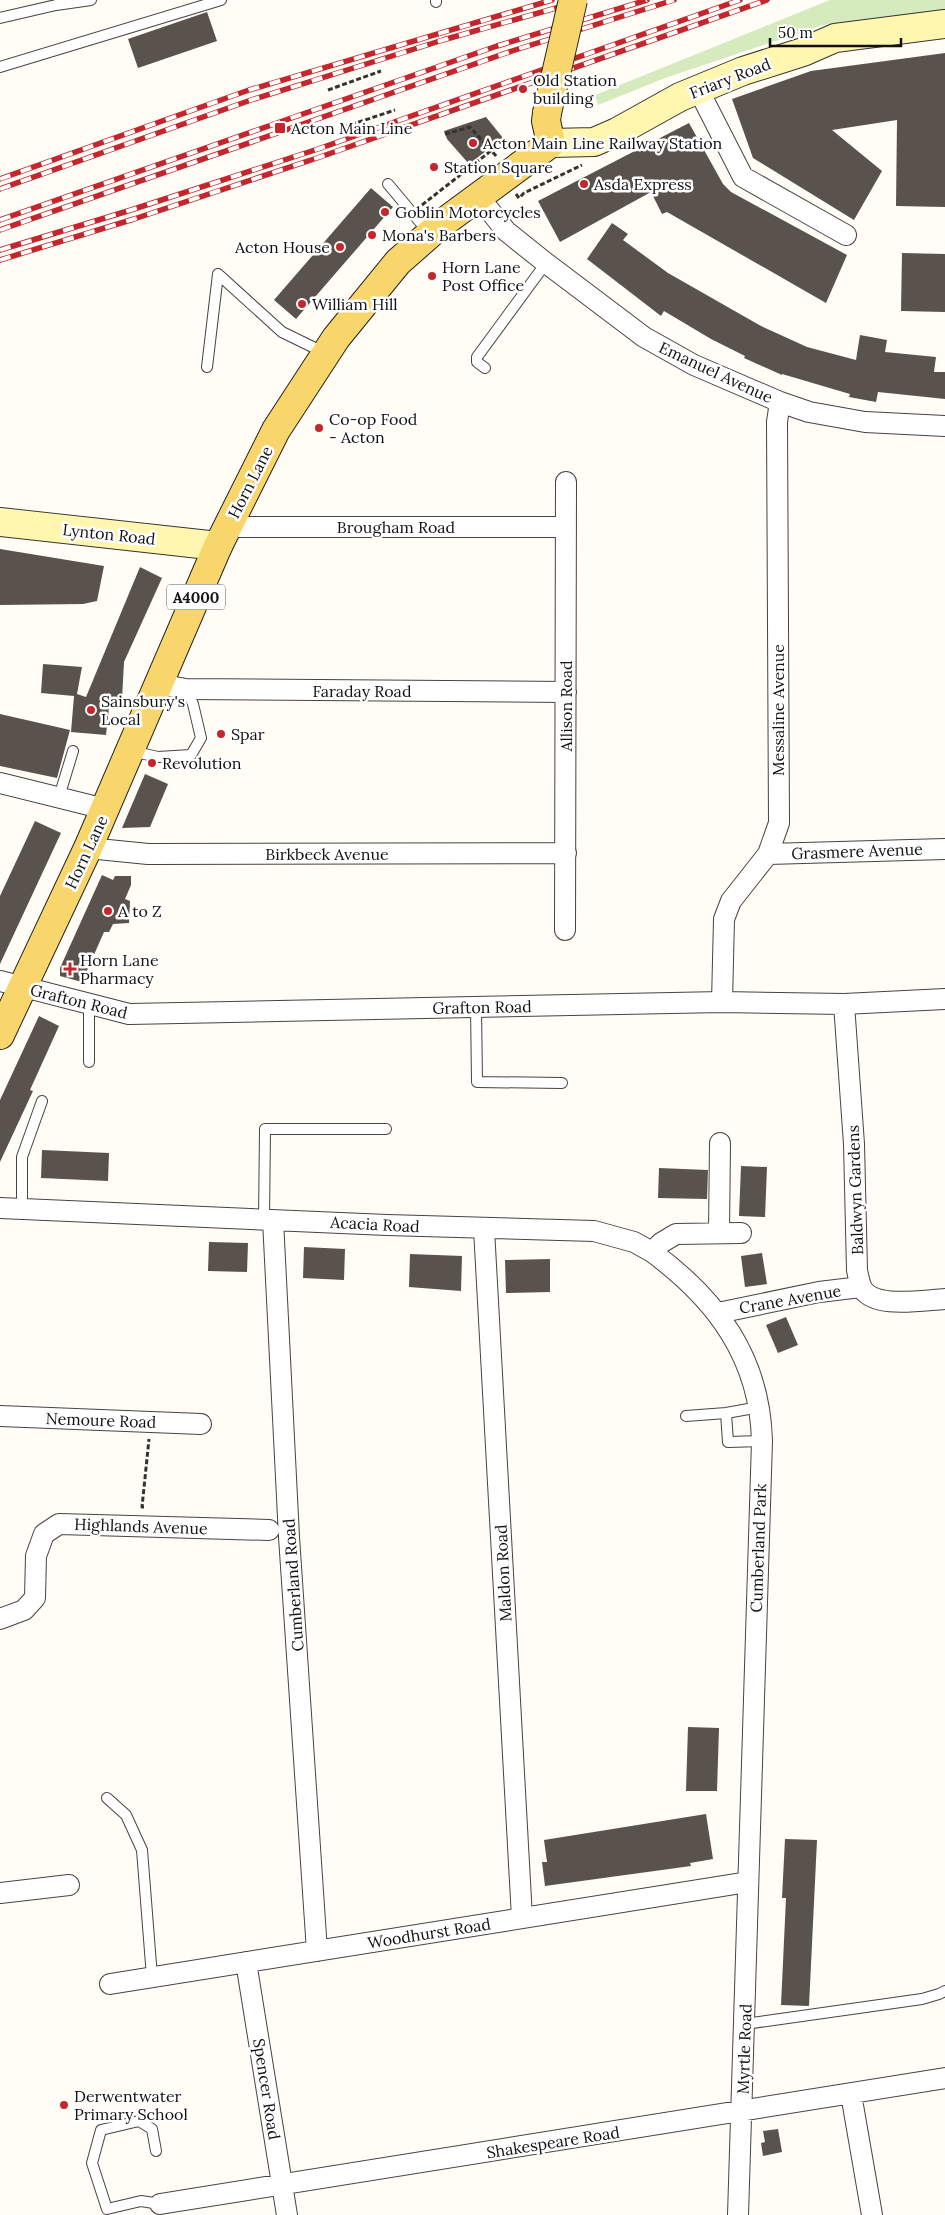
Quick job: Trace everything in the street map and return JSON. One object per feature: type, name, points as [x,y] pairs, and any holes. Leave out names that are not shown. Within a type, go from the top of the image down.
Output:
[{"type":"main road","points":[[551,143],[546,121],[547,113],[572,0]]},
{"type":"main road","name":"Horn Lane","points":[[0,1035],[11,984],[88,848],[222,536],[276,430],[336,338],[398,262],[422,225],[476,185],[551,143]]},
{"type":"street","name":"Friary Road","points":[[551,143],[594,142],[698,89],[743,70],[802,52],[835,38],[945,24]]},
{"type":"street","points":[[698,89],[743,177],[846,235]]},
{"type":"street","name":"Emanuel Avenue","points":[[476,185],[506,231],[644,337],[694,365],[780,402],[810,412],[865,422],[945,426]]},
{"type":"street","name":"Messaline Avenue","points":[[722,1002],[724,919],[731,901],[768,854],[778,823],[777,422],[780,402]]},
{"type":"street","name":"Allison Road","points":[[565,930],[566,482]]},
{"type":"street","name":"Lynton Road","points":[[0,522],[222,536]]},
{"type":"street","name":"Brougham Road","points":[[222,536],[566,527]]},
{"type":"street","name":"Faraday Road","points":[[158,684],[186,689],[566,692]]},
{"type":"street","points":[[0,783],[105,809]]},
{"type":"street","name":"Birkbeck Avenue","points":[[88,848],[148,854],[566,853]]},
{"type":"street","name":"Grasmere Avenue","points":[[768,854],[945,848]]},
{"type":"street","name":"Grafton Road","points":[[11,984],[129,1014],[722,1002],[844,1004],[945,999]]},
{"type":"street","name":"Baldwyn Gardens","points":[[844,1004],[854,1144],[857,1270],[861,1287]]},
{"type":"street","points":[[719,1232],[720,1143]]},
{"type":"street","name":"Acacia Road","points":[[0,1208],[484,1229],[594,1231],[634,1242],[652,1252]]},
{"type":"street","name":"Cumberland Road","points":[[269,1219],[317,1951]]},
{"type":"street","name":"Maldon Road","points":[[484,1229],[522,1918]]},
{"type":"street","points":[[652,1252],[661,1243],[676,1234],[741,1233]]},
{"type":"street","name":"Cumberland Park","points":[[652,1252],[676,1270],[718,1313],[745,1360],[760,1407],[762,1441],[748,1882]]},
{"type":"street","points":[[861,1287],[875,1300],[888,1302],[945,1299]]},
{"type":"street","name":"Crane Avenue","points":[[718,1313],[819,1292],[861,1287]]},
{"type":"street","name":"Nemoure Road","points":[[0,1416],[201,1424]]},
{"type":"street","name":"Highlands Avenue","points":[[0,1619],[24,1610],[36,1598],[36,1556],[44,1534],[58,1524],[269,1530]]},
{"type":"street","name":"Woodhurst Road","points":[[110,1984],[748,1882]]},
{"type":"street","name":"Myrtle Road","points":[[738,2215],[748,1882]]},
{"type":"street","points":[[0,1893],[69,1885]]},
{"type":"street","name":"Spencer Road","points":[[246,1962],[287,2215]]},
{"type":"street","name":"Shakespeare Road","points":[[160,2204],[945,2078]]},
{"type":"street","points":[[851,2094],[872,2215]]},
{"type":"lane","points":[[0,18],[56,5],[91,0]]},
{"type":"lane","points":[[0,67],[222,0]]},
{"type":"lane","points":[[388,184],[422,225]]},
{"type":"lane","points":[[486,368],[477,362],[477,357],[546,263]]},
{"type":"lane","points":[[207,368],[218,274],[282,332],[326,354]]},
{"type":"lane","points":[[130,750],[158,757],[191,755],[201,738],[186,689]]},
{"type":"lane","points":[[59,797],[73,751]]},
{"type":"lane","points":[[89,1004],[89,1062]]},
{"type":"lane","points":[[476,1007],[477,1082],[562,1083]]},
{"type":"lane","points":[[22,1209],[22,1157],[42,1101]]},
{"type":"lane","points":[[269,1219],[265,1129],[386,1129]]},
{"type":"lane","points":[[686,1416],[726,1414],[760,1407]]},
{"type":"lane","points":[[726,1414],[728,1442],[762,1441]]},
{"type":"lane","name":"Highlands Avenue","points":[[269,1530],[289,1529]]},
{"type":"lane","points":[[107,1798],[126,1815],[142,1850],[152,1977]]},
{"type":"lane","points":[[745,2024],[922,1998],[945,1991]]},
{"type":"lane","points":[[156,2150],[152,2129],[139,2121],[101,2130],[92,2162],[107,2209],[141,2201],[160,2204]]},
{"type":"path","points":[[328,90],[381,70]]},
{"type":"path","points":[[344,128],[395,110]]},
{"type":"path","points":[[445,134],[470,127],[500,161]]},
{"type":"path","points":[[422,225],[423,204],[492,150]]},
{"type":"path","points":[[519,198],[524,193],[584,164]]},
{"type":"path","points":[[469,167],[476,185]]},
{"type":"path","points":[[147,1508],[142,1507],[150,1436]]},
{"type":"green space","points":[[830,0],[945,0],[945,11],[823,25],[665,78],[598,105],[595,95]]},
{"type":"building","points":[[207,12],[217,41],[138,68],[128,39]]},
{"type":"building","points":[[945,53],[945,207],[896,206],[897,120],[832,130],[882,171],[854,220],[753,158],[732,99],[811,71]]},
{"type":"building","name":"Acton Main Line Railway Station","points":[[486,117],[503,138],[469,164],[447,139],[444,131]]},
{"type":"building","points":[[689,123],[723,184],[731,192],[847,255],[826,303],[667,212],[662,214],[651,192],[560,242],[538,201]]},
{"type":"building","name":"Acton House","points":[[371,188],[393,207],[296,319],[274,300]]},
{"type":"building","points":[[612,223],[628,234],[623,240],[668,273],[761,326],[807,347],[856,360],[860,335],[887,340],[885,352],[936,357],[934,372],[945,372],[945,399],[878,392],[876,402],[849,397],[850,394],[782,375],[744,358],[745,356],[711,339],[664,311],[661,316],[587,259]]},
{"type":"building","points":[[902,253],[945,254],[945,312],[901,311]]},
{"type":"building","points":[[0,549],[104,566],[97,601],[83,604],[0,605]]},
{"type":"building","points":[[140,567],[162,578],[124,662],[122,699],[110,698],[106,735],[71,732],[74,696],[41,693],[43,664],[82,667],[77,694],[86,697]]},
{"type":"building","points":[[0,714],[70,730],[57,778],[0,766]]},
{"type":"building","points":[[145,774],[168,784],[150,827],[122,828]]},
{"type":"building","points":[[35,821],[61,833],[0,964],[0,896]]},
{"type":"building","points":[[102,875],[113,880],[115,876],[131,876],[131,885],[125,899],[130,901],[129,923],[113,924],[109,932],[104,932],[82,982],[60,976],[60,968]]},
{"type":"building","points":[[39,1016],[59,1026],[30,1090],[33,1091],[0,1162],[0,1100]]},
{"type":"building","points":[[42,1150],[109,1153],[108,1181],[41,1178]]},
{"type":"building","points":[[741,1166],[767,1167],[765,1217],[739,1216]]},
{"type":"building","points":[[659,1168],[708,1170],[707,1199],[658,1198]]},
{"type":"building","points":[[209,1242],[248,1243],[247,1272],[208,1271]]},
{"type":"building","points":[[304,1247],[345,1249],[344,1280],[303,1278]]},
{"type":"building","points":[[762,1253],[767,1284],[745,1287],[741,1256]]},
{"type":"building","points":[[410,1254],[462,1256],[461,1291],[409,1287]]},
{"type":"building","points":[[550,1259],[550,1292],[506,1293],[505,1260]]},
{"type":"building","points":[[786,1317],[798,1345],[778,1353],[766,1325]]},
{"type":"building","points":[[688,1727],[719,1728],[717,1791],[686,1791]]},
{"type":"building","points":[[706,1814],[713,1859],[690,1863],[691,1866],[545,1886],[542,1862],[547,1862],[544,1840]]},
{"type":"building","points":[[785,1839],[817,1840],[809,2006],[781,2005],[786,1898],[782,1898]]},
{"type":"building","points":[[778,2129],[782,2152],[763,2156],[761,2143],[765,2142],[763,2131]]},
{"type":"railway","points":[[0,179],[249,90],[552,0]]},
{"type":"railway","points":[[0,189],[251,100],[443,40],[584,0]]},
{"type":"railway","points":[[0,220],[497,46],[647,0]]},
{"type":"railway","points":[[0,230],[512,51],[674,0]]},
{"type":"railway","points":[[0,250],[131,210],[318,149],[740,0]]},
{"type":"railway","points":[[0,260],[134,219],[320,157],[767,0]]},
{"type":"place","name":"Old Station building","points":[[523,89]]},
{"type":"place","name":"Acton Main Line","points":[[280,128]]},
{"type":"place","name":"Acton Main Line Railway Station","points":[[473,143]]},
{"type":"place","name":"Station Square","points":[[434,167]]},
{"type":"place","name":"Asda Express","points":[[584,184]]},
{"type":"place","name":"Goblin Motorcycles","points":[[385,212]]},
{"type":"place","name":"Mona's Barbers","points":[[372,235]]},
{"type":"place","name":"Acton House","points":[[340,247]]},
{"type":"place","name":"Horn Lane Post Office","points":[[432,276]]},
{"type":"place","name":"William Hill","points":[[302,304]]},
{"type":"place","name":"Co-op Food - Acton","points":[[319,428]]},
{"type":"place","name":"Sainsbury's Local","points":[[91,710]]},
{"type":"place","name":"Spar","points":[[221,734]]},
{"type":"place","name":"Revolution","points":[[152,763]]},
{"type":"place","name":"A to Z","points":[[108,911]]},
{"type":"place","name":"Horn Lane Pharmacy","points":[[70,969]]},
{"type":"place","name":"Derwentwater Primary School","points":[[64,2105]]}]
